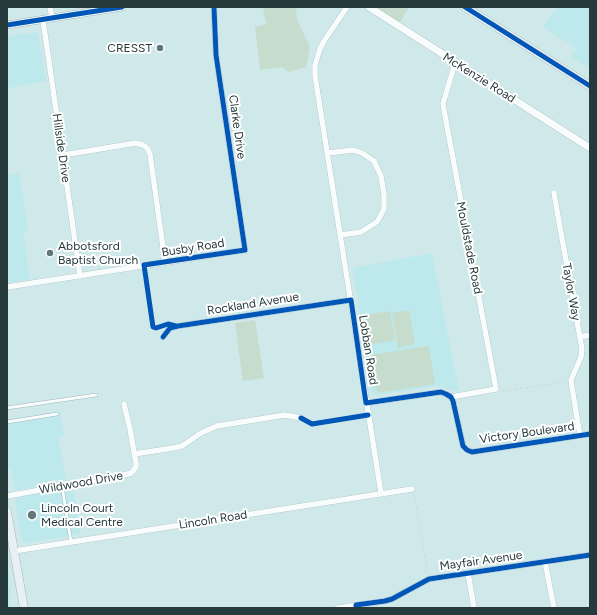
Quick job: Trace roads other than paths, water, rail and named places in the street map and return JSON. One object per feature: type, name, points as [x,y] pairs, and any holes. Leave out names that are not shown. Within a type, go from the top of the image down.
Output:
[{"type":"main road","points":[[465,7],[590,86]]},
{"type":"main road","points":[[7,511],[24,608]]},
{"type":"street","points":[[50,7],[52,18]]},
{"type":"street","points":[[7,25],[122,7]]},
{"type":"street","name":"Clarke Drive","points":[[214,7],[216,55],[245,250]]},
{"type":"street","name":"Lobban Road","points":[[347,7],[324,41],[315,65],[340,235],[381,493]]},
{"type":"street","name":"McKenzie Road","points":[[369,7],[590,148]]},
{"type":"street","name":"Hillside Drive","points":[[42,20],[80,276]]},
{"type":"street","name":"Mouldstade Road","points":[[451,397],[496,389],[444,110],[445,97],[456,63]]},
{"type":"street","points":[[62,155],[136,144],[143,145],[147,148],[150,154],[165,262]]},
{"type":"street","points":[[328,153],[353,150],[362,153],[374,161],[381,176],[384,195],[384,209],[377,222],[361,232],[340,235]]},
{"type":"street","name":"Taylor Way","points":[[554,193],[582,349],[581,357],[571,380],[580,436]]},
{"type":"street","name":"Busby Road","points":[[7,287],[245,250]]},
{"type":"street","name":"Rockland Avenue","points":[[164,336],[170,328],[178,326],[351,300]]},
{"type":"street","points":[[580,337],[590,335]]},
{"type":"street","points":[[366,403],[441,392],[451,397]]},
{"type":"street","name":"Victory Boulevard","points":[[451,397],[463,446],[466,452],[590,434]]},
{"type":"street","name":"Wildwood Drive","points":[[7,496],[128,475],[133,472],[136,467],[136,463],[124,404]]},
{"type":"street","points":[[134,454],[182,446],[202,433],[217,426],[285,415],[301,418]]},
{"type":"street","name":"Lincoln Road","points":[[14,551],[412,489]]},
{"type":"street","name":"Mayfair Avenue","points":[[338,608],[356,607],[392,598],[429,579],[590,554]]},
{"type":"street","points":[[545,562],[554,608]]},
{"type":"street","points":[[468,574],[474,608]]},
{"type":"lane","points":[[7,408],[96,395]]},
{"type":"lane","points":[[7,422],[57,414]]},
{"type":"lane","points":[[301,418],[312,424],[368,415]]},
{"type":"lane","points":[[62,486],[71,542]]},
{"type":"place","name":"CRESST","points":[[160,48]]},
{"type":"place","name":"Abbotsford Baptist Church","points":[[50,253]]},
{"type":"place","name":"Lincoln Court Medical Centre","points":[[32,515]]}]
